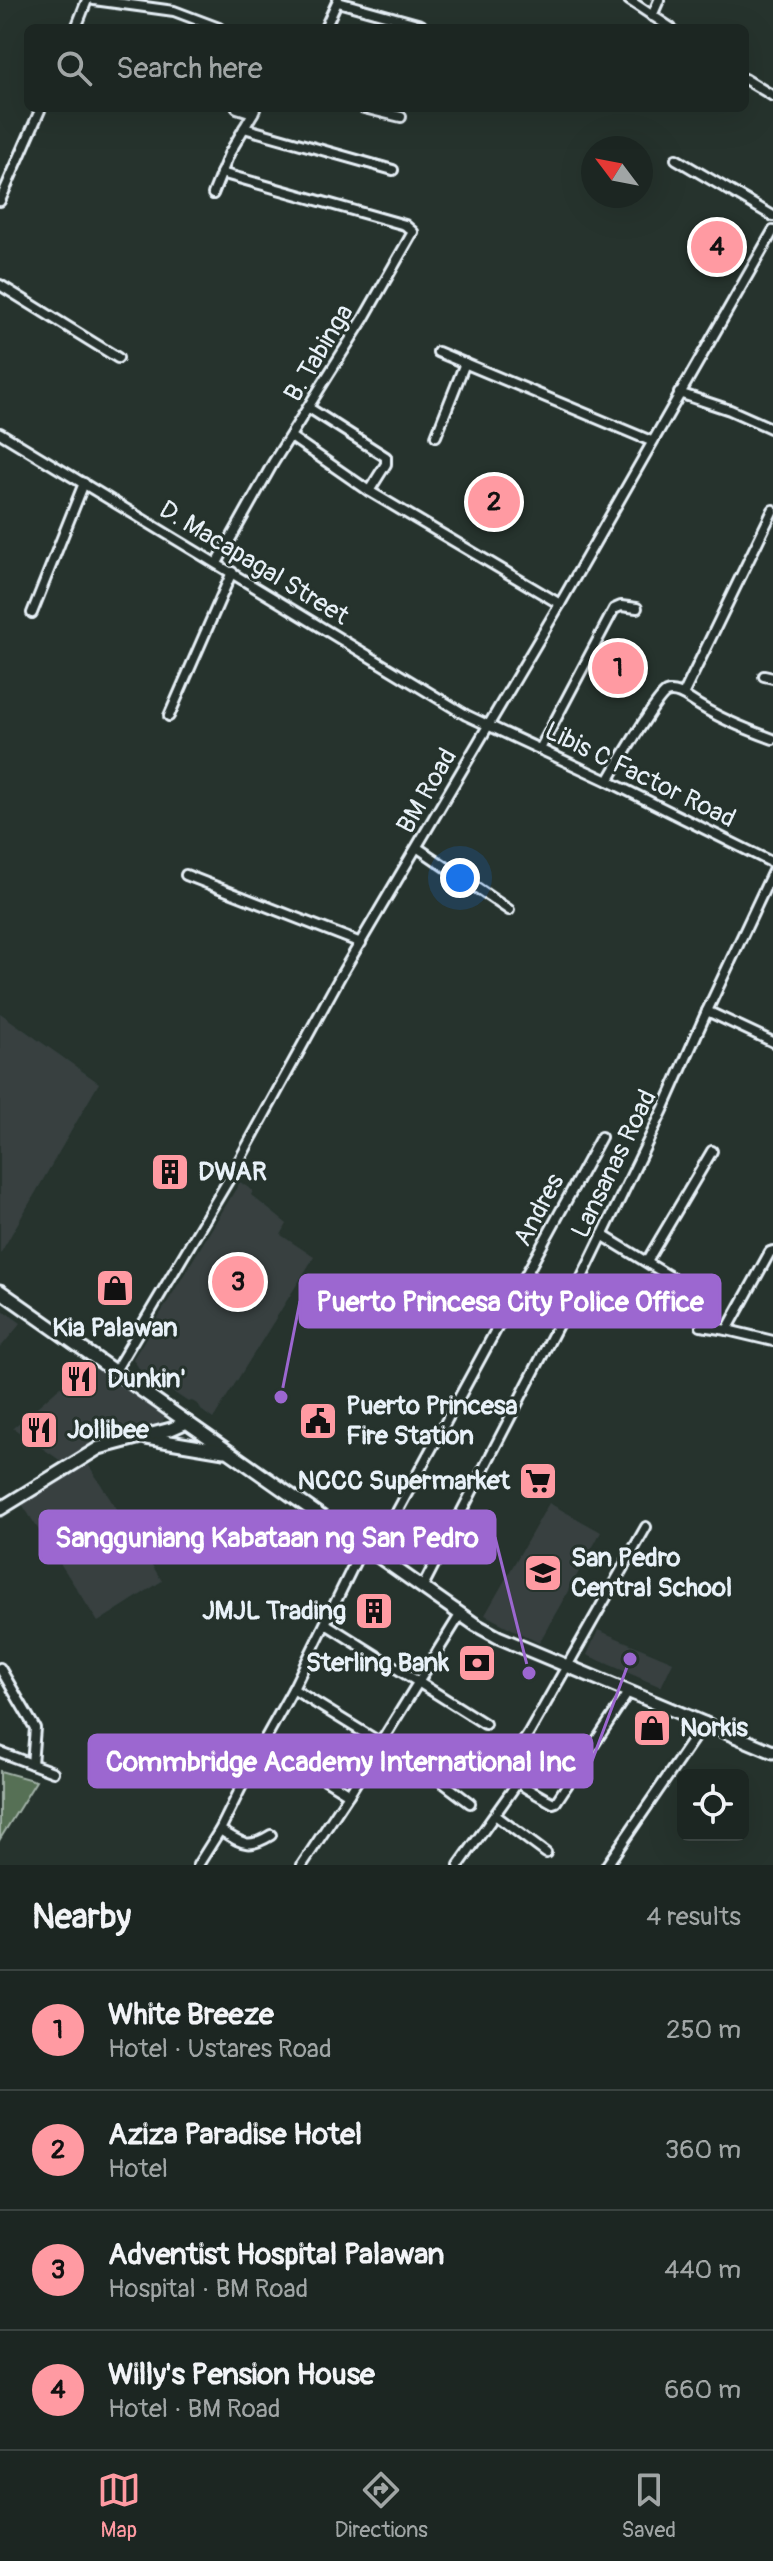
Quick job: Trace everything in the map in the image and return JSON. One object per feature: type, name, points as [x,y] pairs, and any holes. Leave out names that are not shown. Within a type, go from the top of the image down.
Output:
[{"type":"main road","points":[[0,1291],[460,1615],[498,1637],[773,1752]]},
{"type":"main road","points":[[0,1509],[99,1448],[187,1422]]},
{"type":"main road","points":[[137,1437],[228,1451]]},
{"type":"street","points":[[78,24],[87,0]]},
{"type":"street","points":[[94,0],[174,11],[208,24]]},
{"type":"street","points":[[629,0],[665,24]]},
{"type":"street","points":[[652,16],[659,0]]},
{"type":"street","points":[[327,24],[338,1],[418,24]]},
{"type":"street","points":[[749,81],[773,96]]},
{"type":"street","points":[[0,201],[39,112]]},
{"type":"street","points":[[213,194],[253,112]]},
{"type":"street","points":[[380,112],[401,117]]},
{"type":"street","points":[[244,128],[393,170]]},
{"type":"street","points":[[676,159],[773,216]]},
{"type":"street","name":"B. Tabinga","points":[[217,563],[273,463],[413,232],[405,225],[221,173]]},
{"type":"street","name":"BM Road","points":[[115,1371],[229,1179],[361,943],[772,235]]},
{"type":"street","points":[[0,285],[118,358]]},
{"type":"street","points":[[438,352],[651,441]]},
{"type":"street","points":[[436,436],[465,363]]},
{"type":"street","points":[[679,393],[773,429]]},
{"type":"street","points":[[309,408],[386,457],[386,464],[369,491]]},
{"type":"street","name":"D. Macapagal Street","points":[[0,433],[466,715],[488,724]]},
{"type":"street","points":[[291,437],[369,491],[560,604]]},
{"type":"street","points":[[32,613],[84,483]]},
{"type":"street","points":[[683,695],[773,510]]},
{"type":"street","points":[[169,716],[232,572]]},
{"type":"street","points":[[540,749],[614,609],[621,606],[637,608]]},
{"type":"street","points":[[608,781],[663,695],[668,692],[683,695],[714,715],[773,739]]},
{"type":"street","name":"Libis C Factor Road","points":[[488,724],[773,863]]},
{"type":"street","points":[[418,848],[509,910]]},
{"type":"street","name":"Lansanas Road","points":[[422,1588],[602,1235],[773,871]]},
{"type":"street","points":[[186,875],[361,943]]},
{"type":"street","points":[[707,1011],[773,1042]]},
{"type":"street","name":"Andres","points":[[374,1554],[601,1137]]},
{"type":"street","points":[[647,1261],[712,1151]]},
{"type":"street","points":[[602,1235],[687,1287]]},
{"type":"street","points":[[727,1330],[773,1251]]},
{"type":"street","points":[[701,1326],[773,1341]]},
{"type":"street","points":[[629,1691],[556,1802],[518,1782],[508,1773],[507,1767],[646,1527]]},
{"type":"street","points":[[198,1865],[220,1830],[293,1689],[363,1546]]},
{"type":"street","points":[[302,1865],[382,1743],[460,1615]]},
{"type":"street","points":[[326,1624],[485,1724]]},
{"type":"street","points":[[0,1668],[35,1728],[32,1764]]},
{"type":"street","points":[[293,1689],[447,1784],[470,1803]]},
{"type":"street","points":[[607,1865],[705,1722]]},
{"type":"street","points":[[264,1741],[349,1794]]},
{"type":"street","points":[[0,1752],[53,1772]]},
{"type":"street","points":[[459,1865],[518,1782]]},
{"type":"street","points":[[495,1815],[546,1853]]},
{"type":"street","points":[[220,1830],[250,1845],[271,1835]]},
{"type":"shaded area","points":[[0,1013],[99,1083],[0,1254]]},
{"type":"shaded area","points":[[240,1182],[287,1224],[281,1235],[314,1257],[213,1419],[199,1405],[188,1402],[140,1370],[133,1359]]},
{"type":"shaded area","points":[[0,1308],[21,1323],[0,1348]]},
{"type":"shaded area","points":[[93,1364],[167,1414],[161,1424],[120,1433],[61,1461],[13,1428],[62,1385],[72,1392]]},
{"type":"shaded area","points":[[88,1464],[162,1581],[98,1622],[22,1504]]},
{"type":"shaded area","name":"San Pedro Central School","points":[[549,1503],[601,1532],[539,1643],[485,1615]]},
{"type":"shaded area","points":[[598,1630],[673,1662],[661,1687],[587,1655]]},
{"type":"green space","points":[[0,1771],[36,1781],[0,1839]]},
{"type":"place","name":"Willy's Pension House","points":[[717,247]]},
{"type":"place","name":"Aziza Paradise Hotel","points":[[494,502]]},
{"type":"place","name":"White Breeze","points":[[618,668]]},
{"type":"place","name":"DWAR","points":[[170,1172]]},
{"type":"place","name":"Adventist Hospital Palawan","points":[[238,1282]]},
{"type":"place","name":"Kia Palawan","points":[[115,1288]]},
{"type":"place","name":"Dunkin'","points":[[79,1379]]},
{"type":"place","name":"Puerto Princesa City Police Office","points":[[281,1397]]},
{"type":"place","name":"Puerto Princesa Fire Station","points":[[318,1421]]},
{"type":"place","name":"Jollibee","points":[[39,1430]]},
{"type":"place","name":"NCCC Supermarket","points":[[538,1481]]},
{"type":"place","name":"San Pedro Central School","points":[[543,1573]]},
{"type":"place","name":"JMJL Trading","points":[[374,1611]]},
{"type":"place","name":"Commbridge Academy International Inc","points":[[630,1659]]},
{"type":"place","name":"Sterling Bank","points":[[477,1663]]},
{"type":"place","name":"Sangguniang Kabataan ng San Pedro","points":[[529,1673]]},
{"type":"place","name":"Norkis","points":[[652,1728]]}]
